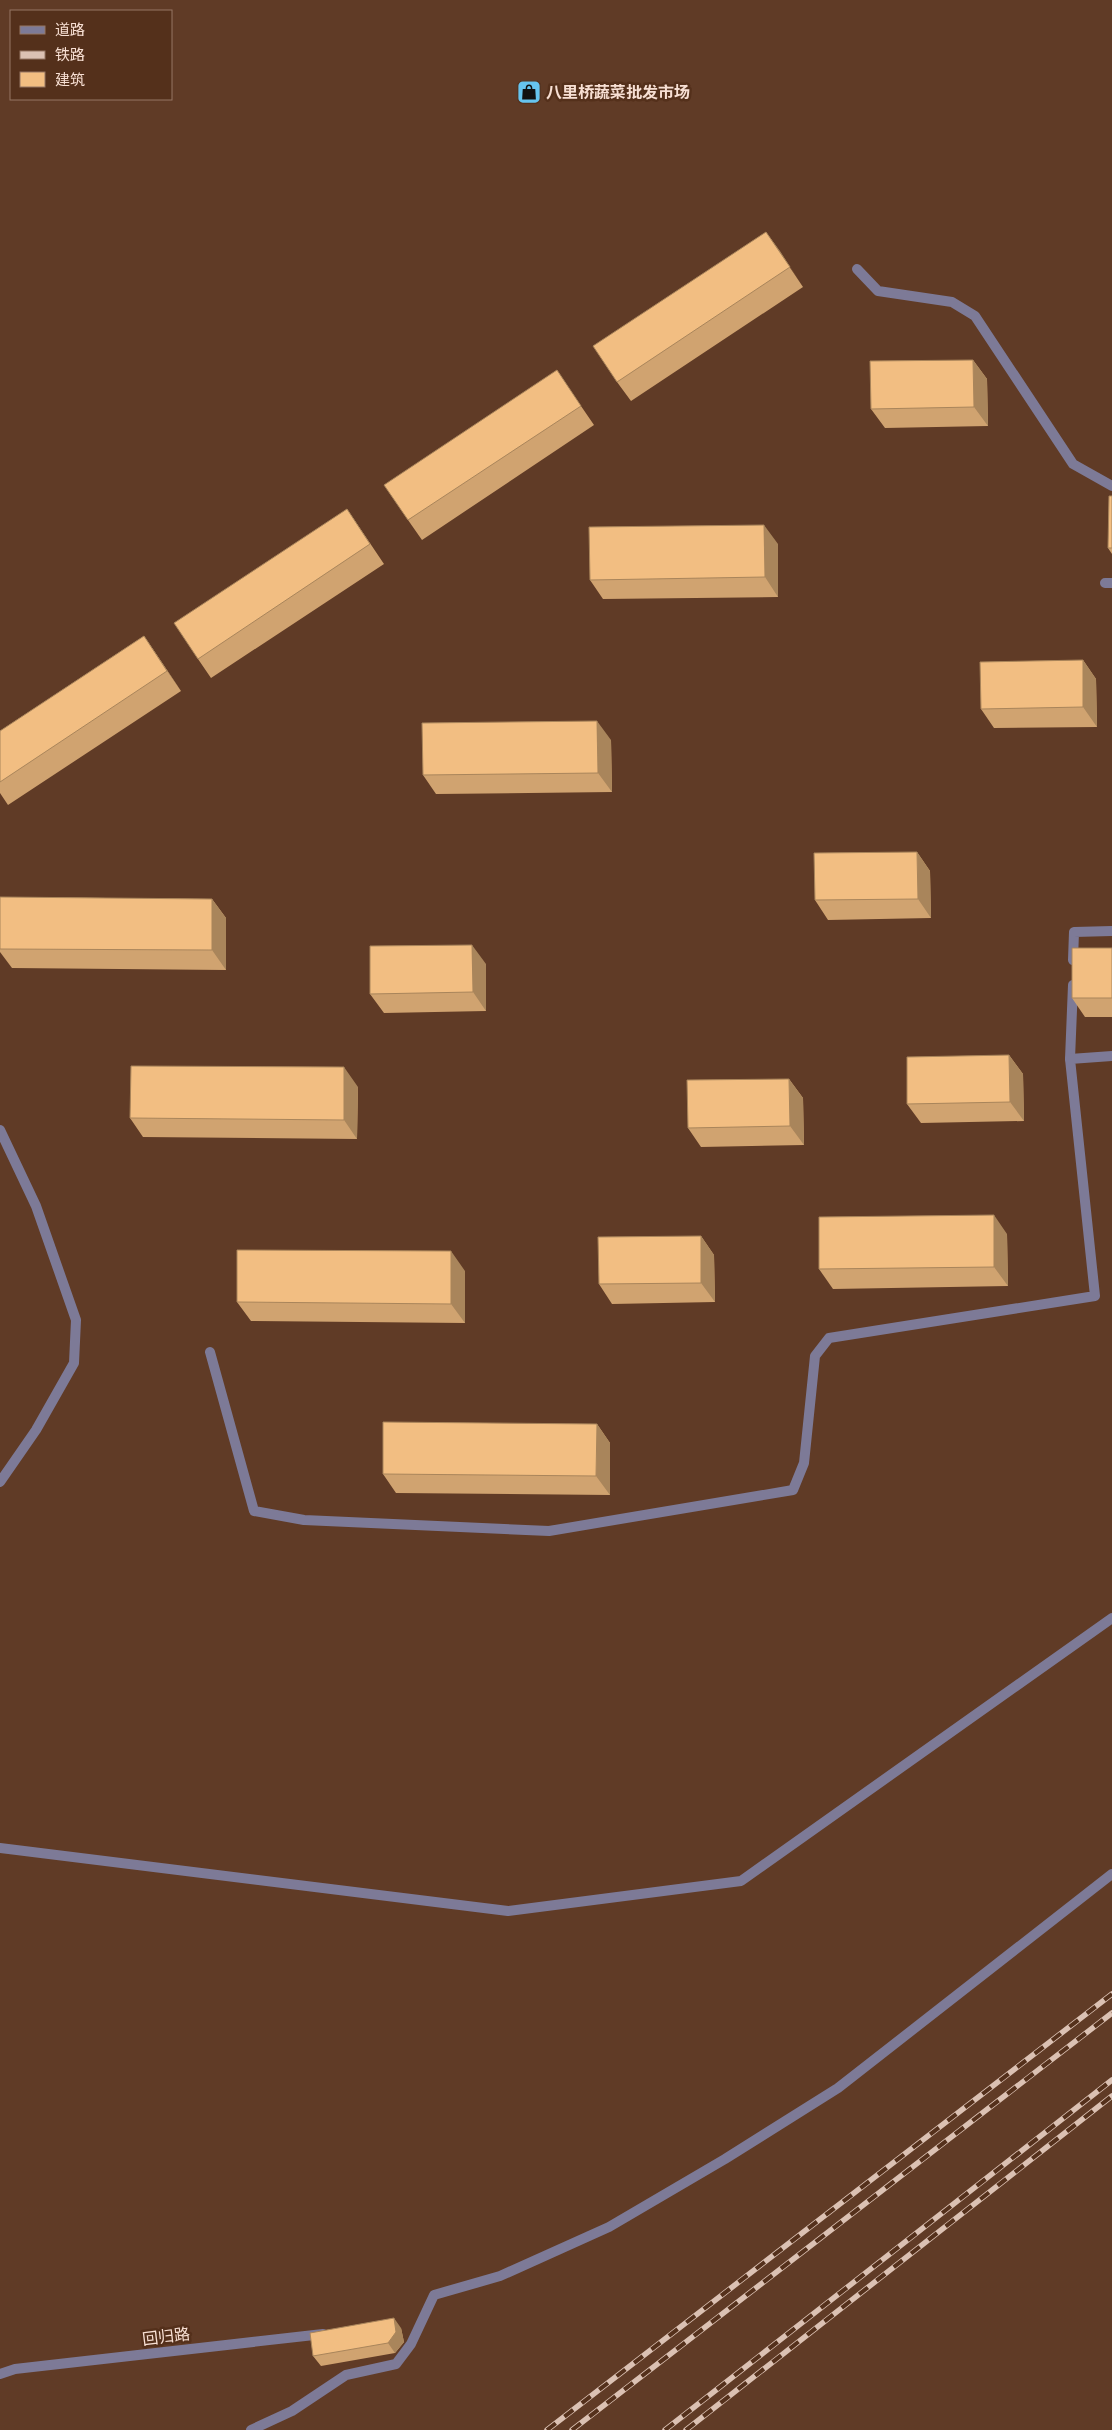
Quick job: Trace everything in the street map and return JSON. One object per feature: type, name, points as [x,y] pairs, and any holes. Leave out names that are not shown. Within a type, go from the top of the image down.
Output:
[{"type":"street","points":[[857,269],[878,291],[952,302],[975,316],[1073,464],[1112,486]]},
{"type":"street","points":[[210,1352],[254,1511],[304,1520],[549,1531],[793,1490],[804,1463],[814,1356],[829,1338],[1095,1296],[1070,1059],[1074,932],[1112,931]]},
{"type":"street","points":[[1070,1059],[1112,1056]]},
{"type":"street","points":[[0,1130],[36,1206],[76,1320],[74,1364],[36,1430],[0,1482]]},
{"type":"street","points":[[0,1848],[508,1911],[741,1881],[1112,1618]]},
{"type":"street","points":[[251,2430],[292,2411],[346,2376],[396,2364],[411,2344],[434,2295],[500,2276],[609,2227],[725,2159],[838,2088],[1112,1874]]},
{"type":"street","name":"回归路","points":[[0,2374],[15,2369],[336,2333]]},
{"type":"building","points":[[766,232],[790,267],[617,382],[593,346]]},
{"type":"building","points":[[973,360],[974,407],[871,409],[870,361]]},
{"type":"building","points":[[557,370],[581,406],[408,520],[384,485]]},
{"type":"building","points":[[1109,496],[1112,496],[1112,548],[1108,548]]},
{"type":"building","points":[[347,509],[370,544],[198,659],[174,623]]},
{"type":"building","points":[[764,525],[765,577],[590,580],[589,527]]},
{"type":"building","points":[[144,636],[167,671],[0,782],[0,731]]},
{"type":"building","points":[[1083,660],[1083,707],[981,709],[980,662]]},
{"type":"building","points":[[597,721],[598,773],[423,775],[422,723]]},
{"type":"building","points":[[917,852],[918,899],[815,900],[814,853]]},
{"type":"building","points":[[0,897],[212,899],[212,950],[0,949]]},
{"type":"building","points":[[472,945],[473,992],[370,994],[370,946]]},
{"type":"building","points":[[1072,948],[1112,948],[1112,998],[1072,998]]},
{"type":"building","points":[[1009,1055],[1010,1102],[907,1104],[907,1057]]},
{"type":"building","points":[[131,1066],[344,1067],[344,1120],[130,1118]]},
{"type":"building","points":[[789,1079],[790,1126],[688,1128],[687,1080]]},
{"type":"building","points":[[994,1215],[994,1267],[819,1269],[819,1217]]},
{"type":"building","points":[[701,1236],[701,1283],[599,1284],[598,1237]]},
{"type":"building","points":[[237,1250],[451,1251],[451,1304],[237,1302]]},
{"type":"building","points":[[383,1422],[597,1424],[596,1476],[383,1474]]},
{"type":"building","points":[[394,2318],[396,2332],[388,2343],[313,2356],[310,2333]]},
{"type":"railway","points":[[547,2430],[1112,1994]]},
{"type":"railway","points":[[572,2430],[1112,2013]]},
{"type":"railway","points":[[665,2430],[1112,2080]]},
{"type":"railway","points":[[686,2430],[1112,2096]]},
{"type":"place","name":"八里桥蔬菜批发市场","points":[[529,92]]}]
